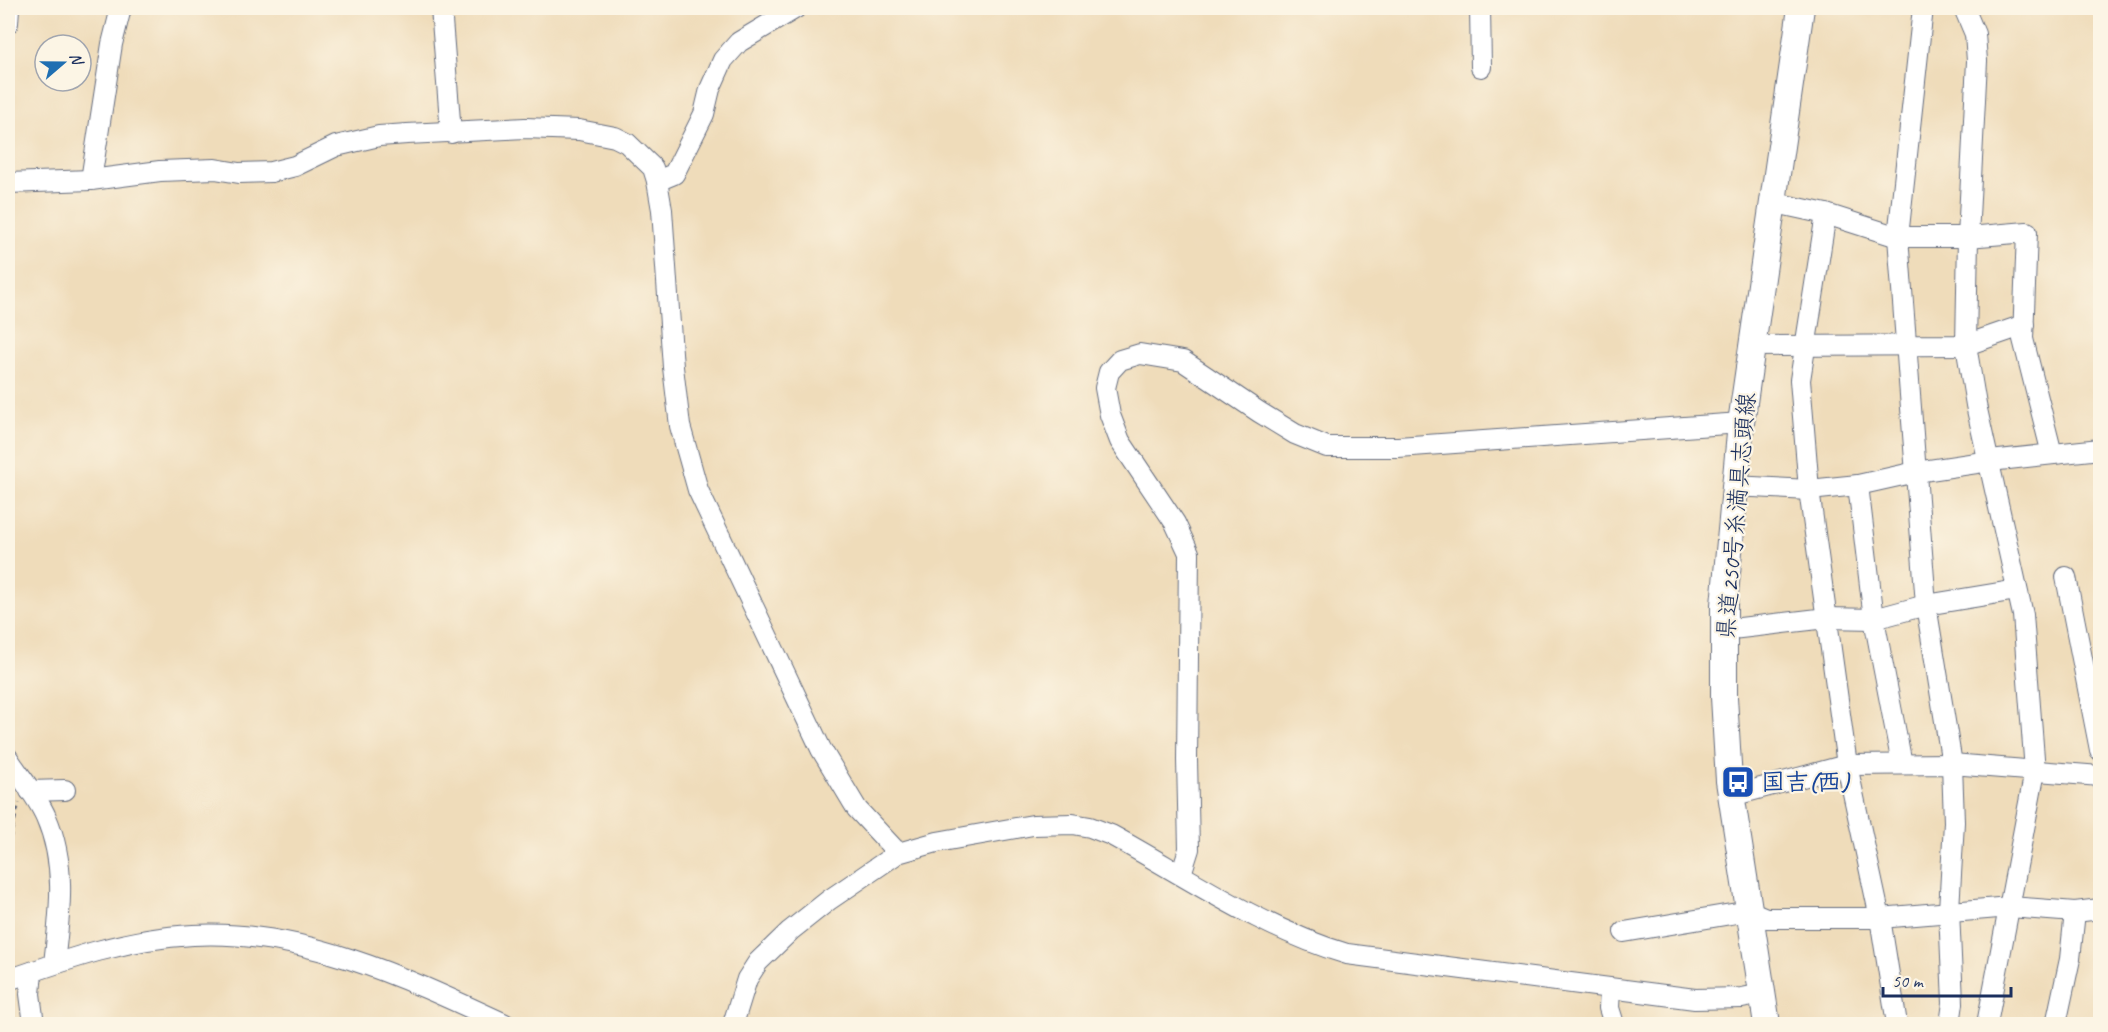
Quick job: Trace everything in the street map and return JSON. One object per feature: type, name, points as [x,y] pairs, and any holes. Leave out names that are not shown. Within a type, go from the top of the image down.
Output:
[{"type":"main road","name":"県道250号糸満具志頭線","points":[[1767,1024],[1731,796],[1724,697],[1723,630],[1741,423],[1771,202],[1802,8]]},
{"type":"street","points":[[8,23],[9,8]]},
{"type":"street","points":[[91,180],[112,44],[121,8]]},
{"type":"street","points":[[441,8],[450,133]]},
{"type":"street","points":[[657,181],[674,174],[704,114],[710,89],[723,60],[739,42],[796,8]]},
{"type":"street","points":[[1480,8],[1481,67]]},
{"type":"street","points":[[1923,8],[1898,237],[1926,605],[1952,764],[1954,822],[1949,910],[1953,1002],[1950,1024]]},
{"type":"street","points":[[1964,8],[1975,34],[1977,61],[1968,237],[1966,345],[1976,405],[1990,460],[2022,615],[2035,771],[1987,1024]]},
{"type":"street","points":[[8,183],[91,180],[160,171],[215,169],[239,173],[271,172],[295,166],[336,146],[358,140],[388,135],[525,128],[600,132],[615,137],[642,155],[652,168],[657,181],[662,210],[680,426],[698,490],[821,749],[857,810],[898,853]]},
{"type":"street","points":[[1771,202],[1826,214],[1898,237],[1968,237],[2027,232],[2023,339],[2052,454]]},
{"type":"street","points":[[1826,214],[1800,380],[1809,490],[1848,765],[1880,918],[1897,1024]]},
{"type":"street","points":[[1752,346],[1966,345],[2024,324]]},
{"type":"street","points":[[1181,874],[1189,849],[1189,553],[1175,523],[1120,441],[1110,415],[1105,388],[1109,372],[1120,360],[1140,354],[1183,361],[1259,412],[1296,434],[1327,447],[1398,447],[1741,423]]},
{"type":"street","points":[[1734,486],[1809,490],[1858,485],[1916,472],[1990,460],[2100,449]]},
{"type":"street","points":[[1858,485],[1874,619],[1902,764]]},
{"type":"street","points":[[2066,577],[2100,750]]},
{"type":"street","points":[[1723,630],[1827,618],[1874,619],[1926,605],[2017,590]]},
{"type":"street","points":[[8,758],[23,798],[46,815],[59,857],[62,893],[54,963]]},
{"type":"street","points":[[1731,796],[1848,765],[1952,764],[2100,776]]},
{"type":"street","points":[[23,798],[65,790]]},
{"type":"street","points":[[734,1024],[743,989],[759,962],[790,931],[829,900],[898,853],[937,842],[1033,825],[1090,826],[1111,835],[1305,941],[1347,954],[1695,999],[1742,998],[1762,994]]},
{"type":"street","points":[[1624,932],[1749,911],[1766,918],[1880,918],[1949,910],[2010,907],[2075,912],[2100,909]]},
{"type":"street","points":[[2056,1024],[2070,958],[2075,912]]},
{"type":"street","points":[[8,980],[54,963],[106,948],[193,935],[235,936],[302,945],[376,968],[505,1024]]},
{"type":"street","points":[[32,972],[30,994],[34,1024]]},
{"type":"street","points":[[1610,989],[1609,1008],[1614,1024]]},
{"type":"path","points":[[8,848],[23,798]]},
{"type":"place","name":"国吉(西)","points":[[1738,782]]}]
